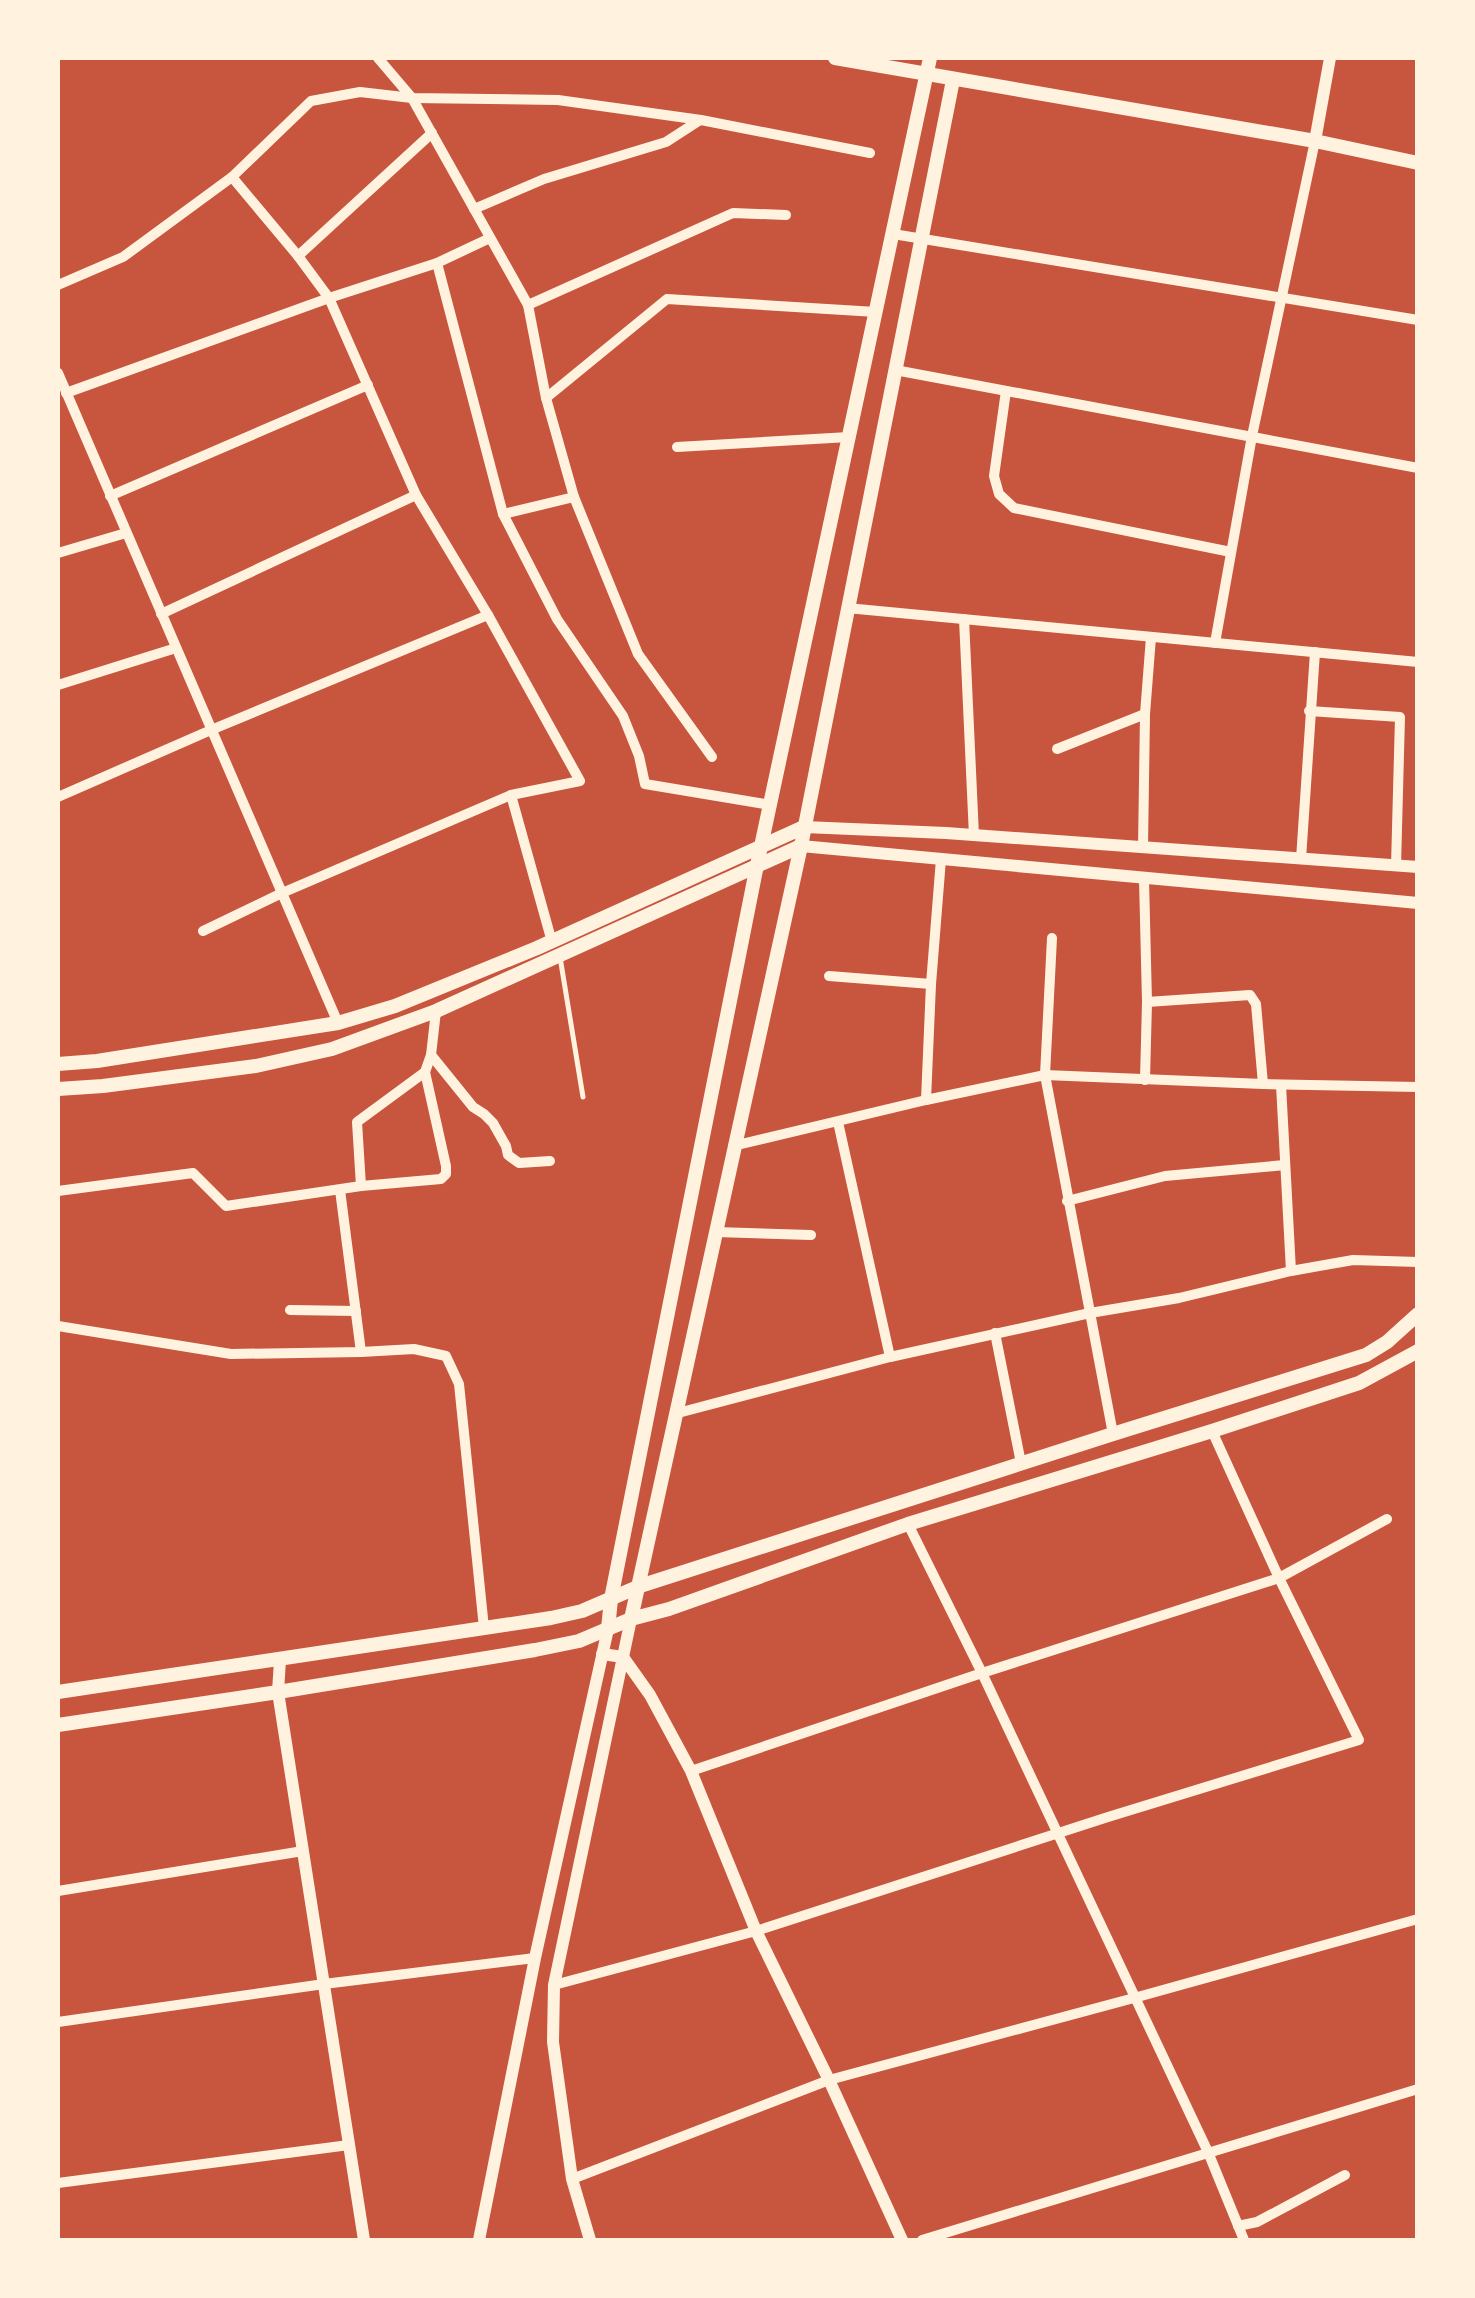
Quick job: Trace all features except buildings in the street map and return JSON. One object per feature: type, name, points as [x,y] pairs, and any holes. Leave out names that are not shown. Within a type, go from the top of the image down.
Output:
[{"type":"main road","points":[[836,58],[1315,141],[1418,163]]},
{"type":"main road","points":[[608,1629],[757,865],[930,58]]},
{"type":"main road","points":[[631,1620],[801,846],[953,80]]},
{"type":"main road","points":[[58,1089],[256,1066],[332,1049],[436,1010],[804,827]]},
{"type":"main road","points":[[58,1064],[338,1023],[556,949],[801,846]]},
{"type":"main road","points":[[58,1692],[551,1618],[582,1610],[640,1586],[1366,1355],[1416,1316]]},
{"type":"main road","points":[[58,1724],[278,1692],[579,1641],[908,1524],[1359,1383],[1417,1352]]},
{"type":"street","points":[[378,58],[412,98],[528,305],[546,398],[574,497],[638,654],[712,756]]},
{"type":"street","points":[[1215,643],[1252,436],[1330,58]]},
{"type":"street","points":[[58,285],[124,258],[232,177],[311,101],[360,92],[412,98],[558,100],[702,120],[870,153]]},
{"type":"street","points":[[474,209],[544,179],[666,142],[702,120]]},
{"type":"street","points":[[298,256],[432,133]]},
{"type":"street","points":[[202,931],[510,795],[580,781],[488,614],[416,495],[329,298],[232,177]]},
{"type":"street","points":[[528,305],[732,213],[786,216]]},
{"type":"street","points":[[893,234],[1418,320]]},
{"type":"street","points":[[66,393],[437,262],[490,238]]},
{"type":"street","points":[[437,262],[502,514],[558,619],[622,716],[639,756],[645,784],[771,804]]},
{"type":"street","points":[[546,398],[668,299],[876,312]]},
{"type":"street","points":[[895,370],[1418,468]]},
{"type":"street","points":[[58,373],[338,1023]]},
{"type":"street","points":[[110,496],[368,385]]},
{"type":"street","points":[[1006,391],[994,476],[999,494],[1014,508],[1231,552]]},
{"type":"street","points":[[678,447],[850,437]]},
{"type":"street","points":[[162,614],[416,495]]},
{"type":"street","points":[[502,514],[574,497]]},
{"type":"street","points":[[58,553],[126,533]]},
{"type":"street","points":[[847,608],[1418,662]]},
{"type":"street","points":[[58,797],[488,614]]},
{"type":"street","points":[[964,619],[974,836]]},
{"type":"street","points":[[1143,848],[1145,714],[1151,637]]},
{"type":"street","points":[[58,685],[176,648]]},
{"type":"street","points":[[1301,859],[1315,652]]},
{"type":"street","points":[[1309,712],[1400,717],[1396,866]]},
{"type":"street","points":[[1057,749],[1145,714]]},
{"type":"street","points":[[510,795],[556,949]]},
{"type":"street","points":[[804,827],[1418,867]]},
{"type":"street","points":[[801,846],[1418,903]]},
{"type":"street","points":[[926,1100],[930,984],[941,859]]},
{"type":"street","points":[[1144,880],[1144,1080]]},
{"type":"street","points":[[1052,938],[1045,1075],[1113,1434]]},
{"type":"street","points":[[829,976],[930,984]]},
{"type":"street","points":[[1147,1002],[1250,994],[1256,1004],[1263,1084]]},
{"type":"street","points":[[58,1191],[193,1173],[226,1206],[440,1179],[446,1174],[425,1072],[436,1010]]},
{"type":"street","points":[[431,1054],[473,1107],[493,1124],[508,1155],[519,1163],[550,1161]]},
{"type":"street","points":[[361,1186],[358,1122],[425,1072]]},
{"type":"street","points":[[734,1146],[1045,1075],[1418,1087]]},
{"type":"street","points":[[1281,1085],[1291,1270]]},
{"type":"street","points":[[838,1122],[890,1357]]},
{"type":"street","points":[[1068,1201],[1165,1176],[1285,1165]]},
{"type":"street","points":[[340,1190],[361,1352]]},
{"type":"street","points":[[715,1232],[811,1235]]},
{"type":"street","points":[[678,1414],[890,1357],[1090,1313],[1180,1298],[1291,1270],[1353,1260],[1418,1262]]},
{"type":"street","points":[[290,1310],[356,1311]]},
{"type":"street","points":[[58,1326],[230,1354],[414,1349],[446,1356],[459,1384],[484,1628]]},
{"type":"street","points":[[995,1333],[1022,1463]]},
{"type":"street","points":[[554,1985],[756,1930],[1359,1740],[1212,1431]]},
{"type":"street","points":[[691,1771],[1279,1578],[1387,1519]]},
{"type":"street","points":[[908,1524],[1208,2152],[1244,2240]]},
{"type":"street","points":[[590,2240],[572,2179],[552,2042],[554,1985],[631,1620]]},
{"type":"street","points":[[479,2240],[608,1629]]},
{"type":"street","points":[[602,1654],[623,1657],[650,1695],[691,1771],[756,1930],[902,2240]]},
{"type":"street","points":[[280,1660],[278,1692],[364,2240]]},
{"type":"street","points":[[58,1891],[303,1851]]},
{"type":"street","points":[[572,2179],[829,2080],[1418,1919]]},
{"type":"street","points":[[58,2022],[536,1958]]},
{"type":"street","points":[[922,2240],[1418,2089]]},
{"type":"street","points":[[58,2183],[349,2145]]},
{"type":"street","points":[[1238,2226],[1257,2222],[1345,2175]]},
{"type":"lane","points":[[556,949],[583,1097]]}]
